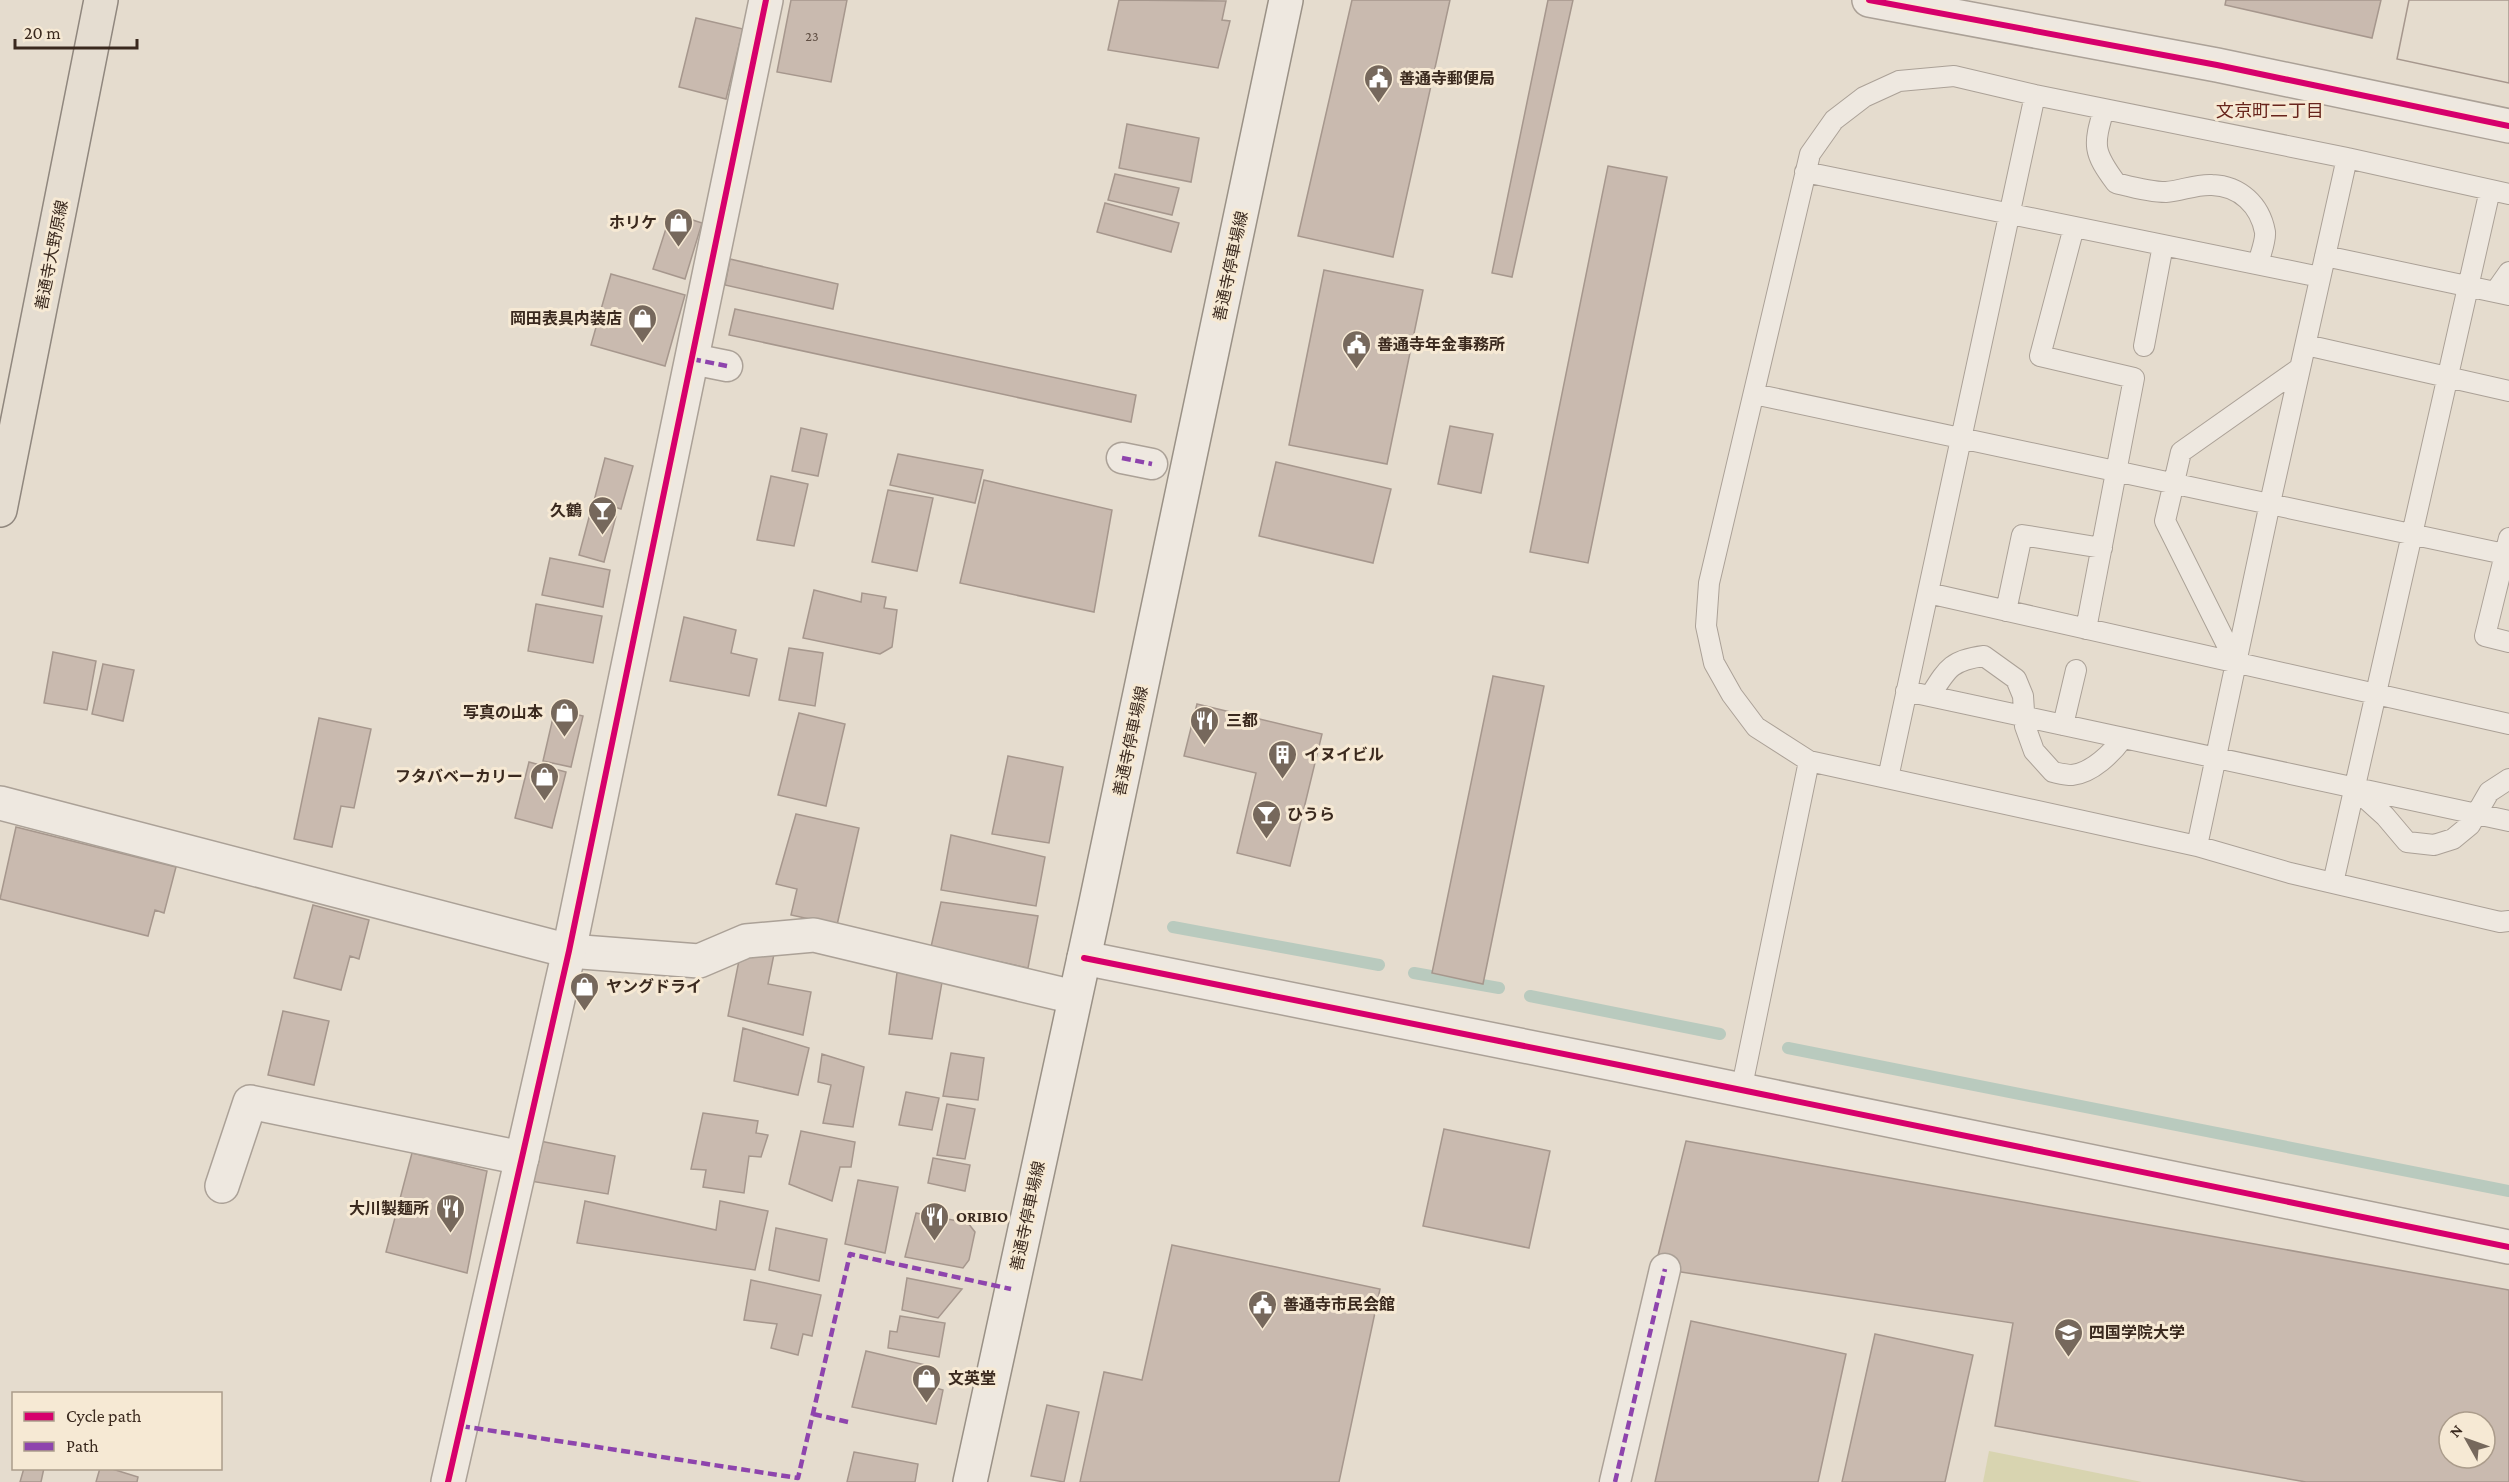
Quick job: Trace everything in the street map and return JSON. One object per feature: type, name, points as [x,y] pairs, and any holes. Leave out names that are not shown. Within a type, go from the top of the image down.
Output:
[{"type":"main road","name":"善通寺大野原線","points":[[0,510],[101,0]]},
{"type":"street","points":[[448,1482],[569,951],[766,0]]},
{"type":"street","name":"善通寺停車場線","points":[[970,1482],[1084,958],[1287,0]]},
{"type":"street","points":[[1869,0],[2217,64],[2509,126]]},
{"type":"street","points":[[692,359],[727,366]]},
{"type":"street","points":[[1122,458],[1152,464]]},
{"type":"street","points":[[0,803],[569,951],[699,961],[746,941],[814,935],[1074,997]]},
{"type":"street","points":[[1084,958],[2509,1247]]},
{"type":"street","points":[[222,1186],[250,1102],[522,1158]]},
{"type":"street","points":[[1615,1482],[1665,1269]]},
{"type":"lane","points":[[2333,883],[2468,286],[2499,192],[1954,76],[1899,81],[1864,97],[1834,120],[1810,154],[1709,583],[1706,626],[1714,663],[1732,695],[1756,727],[1809,761],[2197,846],[2333,883],[2500,922],[2509,921]]},
{"type":"lane","points":[[1888,778],[2035,95]]},
{"type":"lane","points":[[2104,109],[2096,138],[2101,163],[2116,183],[2142,190],[2167,192],[2213,185],[2238,190],[2256,207],[2265,234],[2258,264]]},
{"type":"lane","points":[[2197,846],[2347,158]]},
{"type":"lane","points":[[1805,172],[2320,277]]},
{"type":"lane","points":[[2073,227],[2040,356],[2134,378],[2086,629]]},
{"type":"lane","points":[[2144,346],[2163,245]]},
{"type":"lane","points":[[2325,256],[2502,294],[2509,272]]},
{"type":"lane","points":[[2306,345],[2509,391]]},
{"type":"lane","points":[[2236,663],[2165,520],[2181,452],[2300,368]]},
{"type":"lane","points":[[1754,394],[2412,535],[2508,549],[2485,636],[2509,642]]},
{"type":"lane","points":[[2006,611],[2022,535],[2102,548]]},
{"type":"lane","points":[[1928,593],[2509,724]]},
{"type":"lane","points":[[1930,696],[1946,670],[1965,658],[1984,656],[2016,679],[2023,696],[2025,726],[2034,751],[2052,772],[2073,775],[2094,766],[2112,752],[2122,738]]},
{"type":"lane","points":[[2063,725],[2076,670]]},
{"type":"lane","points":[[1906,691],[2509,821]]},
{"type":"lane","points":[[1741,1091],[1809,761]]},
{"type":"lane","points":[[2354,788],[2385,816],[2407,842],[2434,844],[2452,839],[2470,825],[2489,792],[2509,779]]},
{"type":"shaded area","points":[[1989,1451],[2142,1482],[1983,1482]]},
{"type":"building","points":[[791,0],[847,0],[831,82],[777,72]]},
{"type":"building","points":[[1119,0],[1226,1],[1222,20],[1230,21],[1218,68],[1108,50]]},
{"type":"building","points":[[1352,0],[1450,0],[1393,257],[1298,236]]},
{"type":"building","points":[[1548,0],[1573,0],[1512,277],[1492,273]]},
{"type":"building","points":[[2226,0],[2381,0],[2372,38],[2225,5]]},
{"type":"building","points":[[2409,0],[2509,0],[2509,83],[2397,59]]},
{"type":"building","points":[[2409,0],[2509,0],[2509,83],[2397,59]]},
{"type":"building","points":[[696,18],[743,29],[726,99],[679,87]]},
{"type":"building","points":[[1127,124],[1199,138],[1191,182],[1119,168]]},
{"type":"building","points":[[1608,166],[1667,177],[1588,563],[1530,552]]},
{"type":"building","points":[[1115,174],[1179,188],[1172,215],[1108,200]]},
{"type":"building","points":[[1105,203],[1179,223],[1171,252],[1097,232]]},
{"type":"building","points":[[671,213],[702,223],[685,279],[653,269]]},
{"type":"building","points":[[730,259],[838,284],[833,309],[725,285]]},
{"type":"building","points":[[1324,270],[1423,290],[1387,464],[1289,445]]},
{"type":"building","points":[[611,274],[685,295],[665,366],[591,345]]},
{"type":"building","points":[[735,309],[1136,395],[1131,422],[729,335]]},
{"type":"building","points":[[1450,426],[1493,434],[1481,493],[1438,484]]},
{"type":"building","points":[[801,428],[827,434],[818,476],[792,471]]},
{"type":"building","points":[[898,454],[983,470],[975,503],[890,485]]},
{"type":"building","points":[[605,458],[633,466],[621,509],[594,501]]},
{"type":"building","points":[[1276,462],[1391,489],[1373,563],[1259,536]]},
{"type":"building","points":[[771,476],[808,484],[794,546],[757,540]]},
{"type":"building","points":[[984,480],[1112,510],[1094,612],[960,583]]},
{"type":"building","points":[[888,490],[933,498],[917,571],[872,562]]},
{"type":"building","points":[[591,510],[616,516],[604,562],[579,555]]},
{"type":"building","points":[[550,558],[610,570],[603,607],[542,595]]},
{"type":"building","points":[[814,590],[861,602],[862,593],[886,597],[884,608],[897,610],[892,647],[880,654],[803,638]]},
{"type":"building","points":[[536,604],[602,616],[593,663],[528,651]]},
{"type":"building","points":[[684,617],[736,630],[731,653],[757,659],[749,696],[670,681]]},
{"type":"building","points":[[789,648],[823,653],[815,706],[779,700]]},
{"type":"building","points":[[53,652],[96,661],[87,710],[44,703]]},
{"type":"building","points":[[103,664],[134,670],[123,721],[92,714]]},
{"type":"building","points":[[1493,676],[1544,686],[1483,984],[1432,973]]},
{"type":"building","name":"イヌイビル","points":[[1197,704],[1322,734],[1290,866],[1237,853],[1256,773],[1184,756]]},
{"type":"building","points":[[555,709],[583,716],[571,767],[543,761]]},
{"type":"building","points":[[799,713],[845,724],[826,806],[778,795]]},
{"type":"building","points":[[319,718],[371,729],[354,808],[341,806],[332,847],[294,839]]},
{"type":"building","points":[[1008,756],[1063,767],[1049,843],[992,834]]},
{"type":"building","points":[[529,762],[566,772],[552,828],[515,818]]},
{"type":"building","points":[[796,814],[859,828],[837,925],[791,915],[797,889],[776,884]]},
{"type":"building","points":[[16,827],[176,867],[164,913],[155,910],[148,936],[0,899]]},
{"type":"building","points":[[951,835],[1045,857],[1036,906],[941,890]]},
{"type":"building","points":[[941,902],[1038,916],[1028,968],[931,947]]},
{"type":"building","points":[[313,905],[369,920],[359,959],[350,956],[341,990],[294,978]]},
{"type":"building","points":[[746,925],[779,929],[768,984],[811,992],[803,1035],[728,1016]]},
{"type":"building","points":[[898,965],[944,971],[932,1039],[889,1034]]},
{"type":"building","points":[[283,1011],[329,1021],[314,1085],[268,1075]]},
{"type":"building","points":[[743,1028],[809,1048],[798,1095],[734,1081]]},
{"type":"building","points":[[951,1053],[984,1058],[978,1100],[943,1096]]},
{"type":"building","points":[[822,1054],[864,1067],[853,1127],[823,1123],[831,1085],[818,1082]]},
{"type":"building","points":[[906,1092],[939,1098],[932,1130],[899,1125]]},
{"type":"building","points":[[947,1104],[975,1109],[965,1159],[937,1155]]},
{"type":"building","points":[[703,1113],[758,1121],[756,1133],[768,1135],[761,1157],[749,1156],[744,1193],[703,1187],[706,1170],[691,1169]]},
{"type":"building","points":[[1444,1129],[1550,1151],[1529,1248],[1423,1226]]},
{"type":"building","points":[[801,1131],[855,1142],[851,1167],[840,1167],[832,1201],[789,1184]]},
{"type":"building","points":[[535,1140],[615,1156],[608,1194],[530,1181]]},
{"type":"building","name":"四国学院大学","points":[[1686,1141],[2509,1290],[2509,1482],[2306,1482],[1995,1426],[2013,1323],[1655,1268]]},
{"type":"building","points":[[412,1153],[487,1171],[467,1273],[386,1252]]},
{"type":"building","points":[[933,1158],[970,1165],[965,1191],[928,1183]]},
{"type":"building","points":[[858,1180],[898,1187],[885,1253],[845,1244]]},
{"type":"building","points":[[585,1201],[716,1230],[720,1201],[768,1211],[755,1270],[577,1243]]},
{"type":"building","points":[[916,1213],[968,1223],[975,1232],[969,1260],[963,1268],[905,1257]]},
{"type":"building","points":[[776,1228],[827,1239],[819,1281],[769,1270]]},
{"type":"building","name":"善通寺市民会館","points":[[1172,1245],[1380,1289],[1339,1482],[1080,1482],[1104,1372],[1142,1380]]},
{"type":"building","points":[[907,1278],[962,1289],[938,1318],[902,1310]]},
{"type":"building","points":[[751,1280],[821,1295],[812,1336],[803,1334],[798,1355],[771,1348],[777,1324],[744,1320]]},
{"type":"building","points":[[900,1316],[945,1323],[939,1357],[888,1348],[890,1331],[897,1332]]},
{"type":"building","points":[[1691,1321],[1846,1354],[1818,1482],[1655,1482]]},
{"type":"building","points":[[1875,1334],[1973,1355],[1945,1482],[1842,1482]]},
{"type":"building","points":[[866,1351],[930,1366],[926,1385],[943,1390],[936,1424],[852,1407]]},
{"type":"building","points":[[1047,1405],[1079,1412],[1064,1482],[1031,1476]]},
{"type":"building","points":[[854,1452],[918,1464],[915,1482],[847,1482]]},
{"type":"building","points":[[23,1470],[44,1470],[41,1482],[20,1482]]},
{"type":"building","points":[[99,1470],[115,1470],[138,1477],[137,1482],[96,1482]]},
{"type":"waterway","points":[[1173,927],[1379,965]]},
{"type":"waterway","points":[[1414,973],[1499,988]]},
{"type":"waterway","points":[[1530,996],[1720,1034]]},
{"type":"waterway","points":[[1788,1048],[2509,1191]]},
{"type":"marked path","points":[[692,359],[727,366]]},
{"type":"marked path","points":[[1122,458],[1152,464]]},
{"type":"marked path","points":[[461,1426],[798,1478],[850,1254],[1011,1289]]},
{"type":"marked path","points":[[1615,1482],[1665,1269]]},
{"type":"marked path","points":[[813,1414],[848,1422]]},
{"type":"cycle path","points":[[448,1482],[569,951],[766,0]]},
{"type":"cycle path","points":[[1869,0],[2217,65],[2509,126]]},
{"type":"cycle path","points":[[1084,958],[2509,1247]]},
{"type":"place","name":"善通寺郵便局","points":[[1378,104]]},
{"type":"place","name":"ホリケ","points":[[678,248]]},
{"type":"place","name":"岡田表具内装店","points":[[643,344]]},
{"type":"place","name":"善通寺年金事務所","points":[[1356,370]]},
{"type":"place","name":"久鶴","points":[[603,536]]},
{"type":"place","name":"写真の山本","points":[[564,738]]},
{"type":"place","name":"三都","points":[[1205,746]]},
{"type":"place","name":"イヌイビル","points":[[1283,780]]},
{"type":"place","name":"フタバベーカリー","points":[[544,802]]},
{"type":"place","name":"ひうら","points":[[1266,840]]},
{"type":"place","name":"ヤングドライ","points":[[585,1012]]},
{"type":"place","name":"大川製麺所","points":[[450,1234]]},
{"type":"place","name":"ORIBIO","points":[[935,1242]]},
{"type":"place","name":"善通寺市民会館","points":[[1262,1330]]},
{"type":"place","name":"四国学院大学","points":[[2068,1358]]},
{"type":"place","name":"文英堂","points":[[927,1404]]},
{"type":"district","name":"文京町二丁目","points":[[2270,111]]}]
